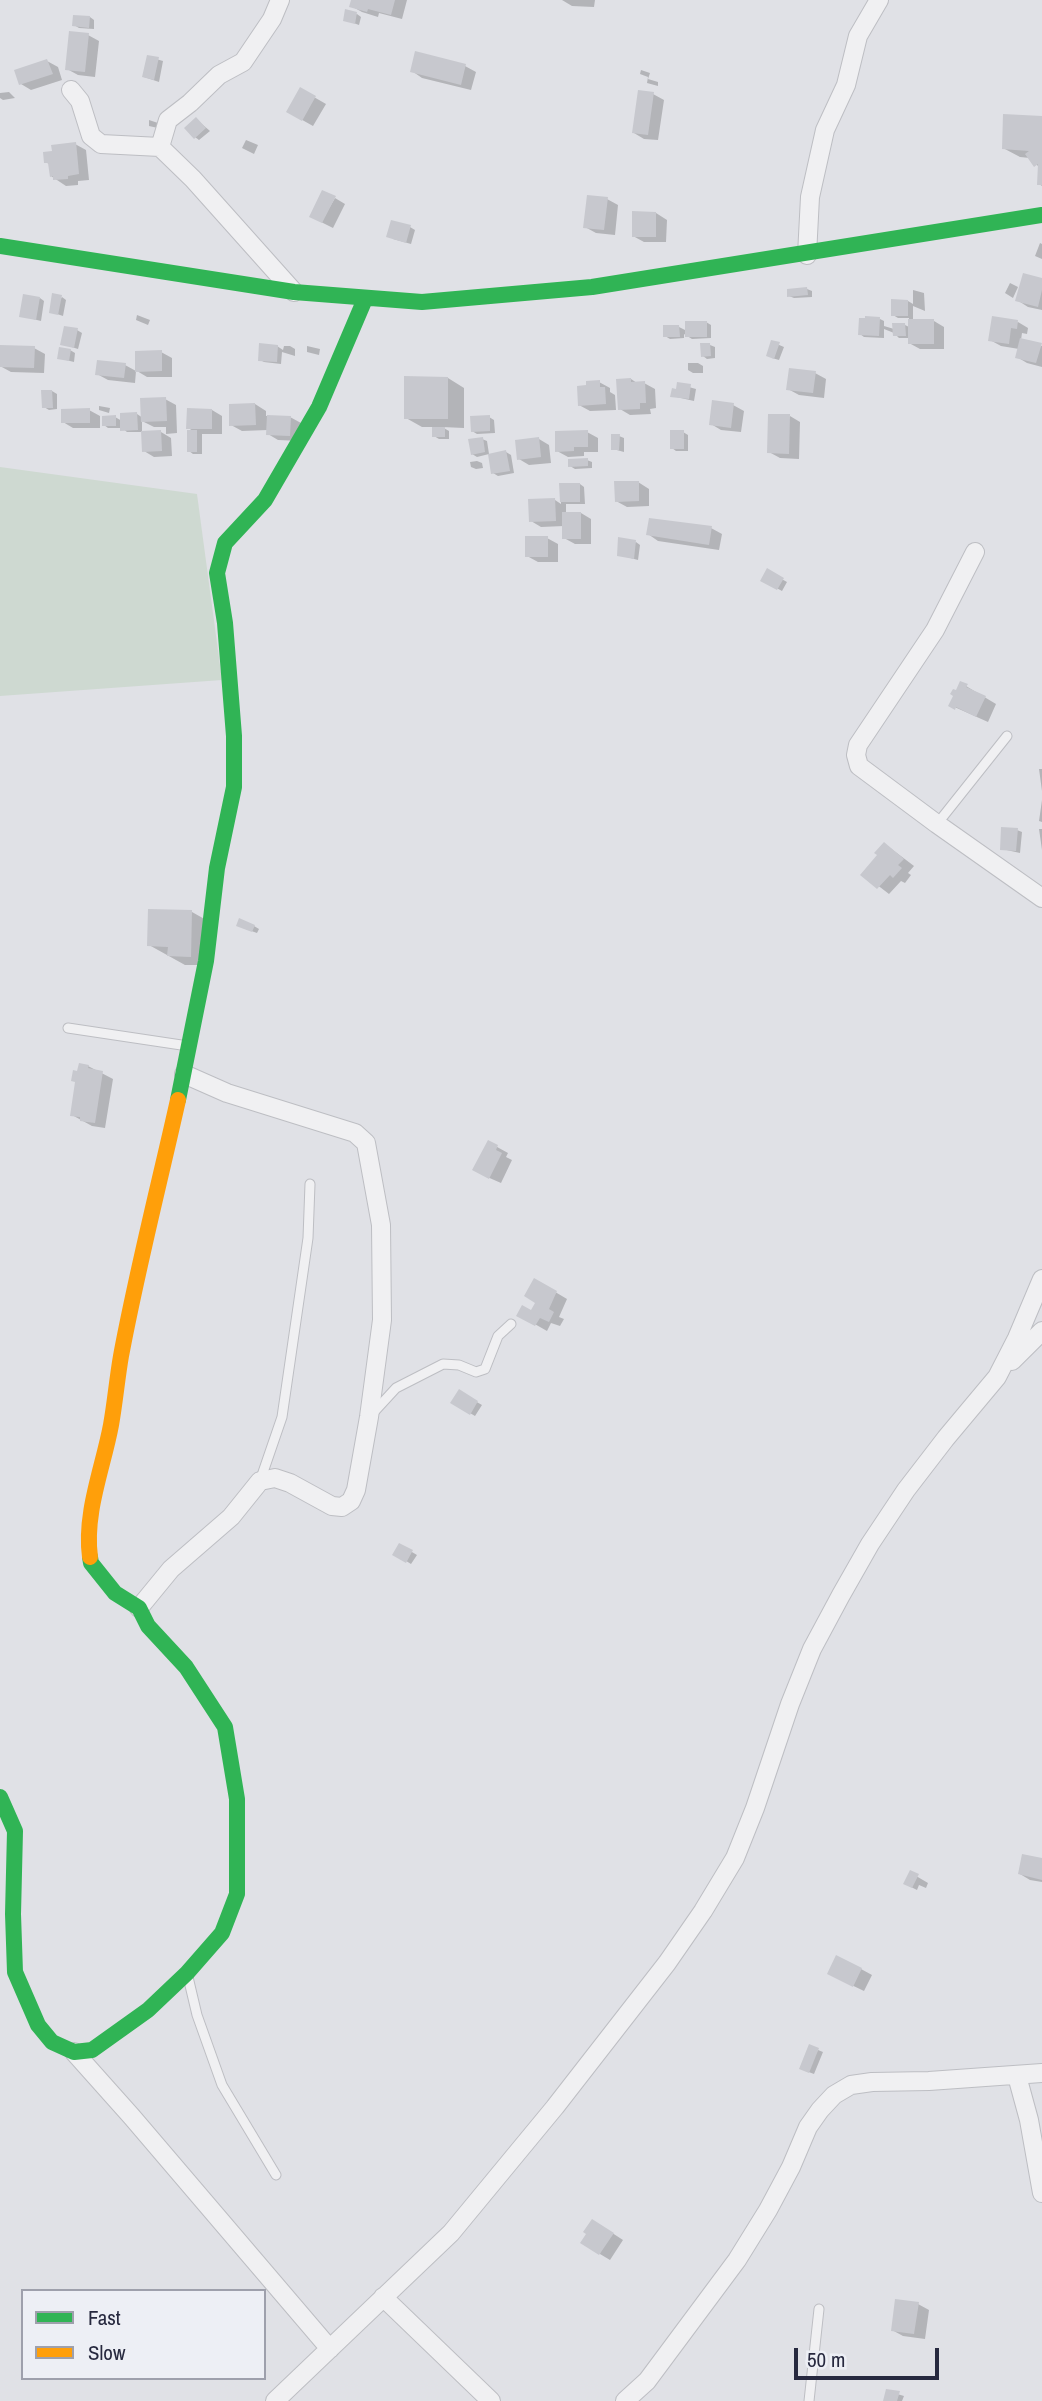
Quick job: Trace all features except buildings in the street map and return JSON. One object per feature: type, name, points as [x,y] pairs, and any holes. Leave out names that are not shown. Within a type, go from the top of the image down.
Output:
[{"type":"street","points":[[160,147],[168,120],[219,75],[243,62],[272,19],[280,0]]},
{"type":"street","points":[[807,255],[810,197],[825,130],[846,85],[858,36],[879,0]]},
{"type":"street","points":[[71,90],[79,101],[91,136],[101,144],[160,147],[193,179],[294,292]]},
{"type":"street","points":[[0,246],[294,292],[422,302],[544,293],[807,255],[1042,215]]},
{"type":"street","points":[[74,2052],[92,2050],[148,2010],[187,1973],[222,1933],[237,1894],[237,1799],[226,1727],[186,1667],[148,1626],[139,1608],[115,1593],[90,1563],[88,1542],[90,1518],[111,1425],[137,1283],[190,1046],[206,961],[217,868],[234,787],[234,736],[225,623],[217,573],[225,543],[265,500],[319,407],[365,299]]},
{"type":"street","points":[[975,552],[934,630],[858,745],[856,755],[859,766],[1042,898]]},
{"type":"street","points":[[139,1608],[171,1569],[230,1517],[260,1481],[275,1478],[290,1483],[331,1506],[342,1507],[351,1501],[356,1490],[369,1416],[382,1320],[381,1239],[375,1181],[366,1143],[355,1133],[227,1093],[184,1074]]},
{"type":"street","points":[[998,1377],[1042,1279]]},
{"type":"street","points":[[275,2401],[451,2233],[538,2128],[667,1963],[735,1858],[812,1649],[870,1544],[906,1490],[946,1438],[1042,1331]]},
{"type":"street","points":[[0,1797],[15,1831],[15,1972],[38,2025],[52,2042],[74,2052],[330,2348]]},
{"type":"street","points":[[625,2401],[647,2381],[737,2260],[791,2167],[808,2127],[834,2095],[851,2085],[872,2082],[1042,2073]]},
{"type":"street","points":[[1017,2076],[1029,2120],[1042,2193]]},
{"type":"street","points":[[383,2297],[491,2401]]},
{"type":"lane","points":[[937,824],[1007,736]]},
{"type":"lane","points":[[68,1028],[190,1046]]},
{"type":"lane","points":[[260,1481],[282,1418],[308,1238],[310,1184]]},
{"type":"lane","points":[[369,1416],[396,1388],[443,1364],[459,1365],[476,1372],[485,1369],[498,1336],[511,1324]]},
{"type":"lane","points":[[187,1973],[222,2085],[276,2175]]},
{"type":"lane","points":[[809,2401],[819,2309]]},
{"type":"shaded area","points":[[0,467],[197,494],[222,680],[0,696]]},
{"type":"traffic: fast","points":[[0,246],[294,292],[422,302],[592,287],[1042,215]]},
{"type":"traffic: fast","points":[[178,1100],[206,961],[217,868],[234,787],[234,736],[225,623],[217,573],[225,543],[265,500],[319,407],[365,299]]},
{"type":"traffic: fast","points":[[0,1797],[15,1831],[15,1972],[38,2025],[52,2042],[74,2052],[92,2050],[148,2010],[187,1973],[222,1933],[237,1894],[237,1799],[225,1727],[186,1667],[148,1626],[139,1608],[115,1593],[91,1563],[90,1557]]},
{"type":"traffic: slow","points":[[90,1557],[92,1507],[111,1425],[121,1356],[178,1100]]}]
